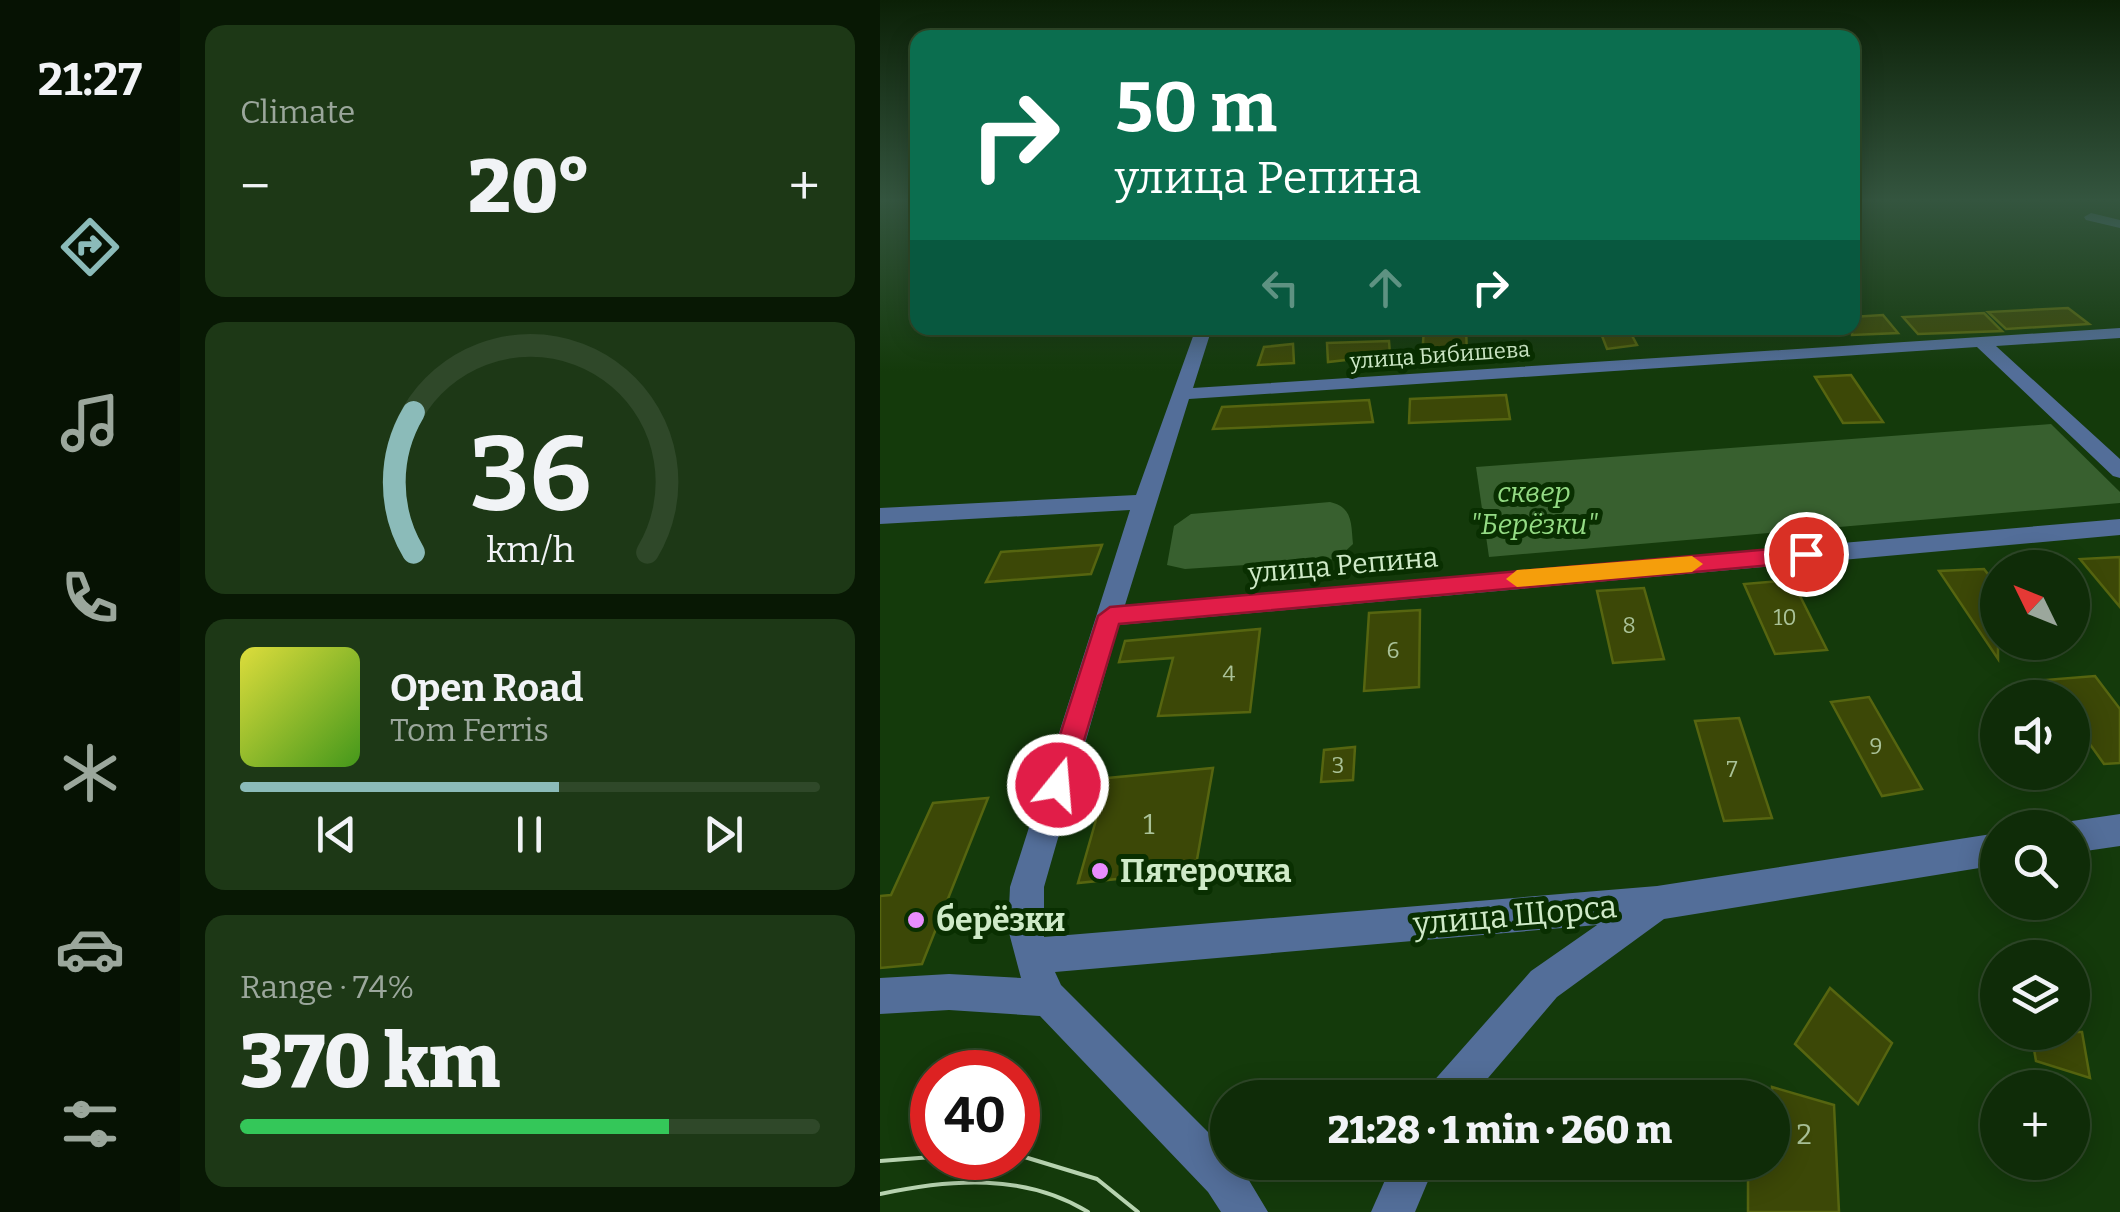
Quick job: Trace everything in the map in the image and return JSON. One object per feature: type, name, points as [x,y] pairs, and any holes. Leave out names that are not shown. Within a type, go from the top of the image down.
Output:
[{"type":"street","name":"улица Бибишева","points":[[1182,394],[2120,334]]},
{"type":"street","points":[[1202,335],[1144,502],[1027,887],[1025,929],[1030,956],[1048,998],[1223,1176],[1246,1212]]},
{"type":"street","points":[[1982,343],[2120,471]]},
{"type":"street","points":[[880,516],[1144,502]]},
{"type":"street","name":"улица Репина","points":[[1110,616],[2120,527]]},
{"type":"street","points":[[2090,834],[2120,830]]},
{"type":"street","name":"улица Щорса","points":[[1030,956],[1656,903],[1980,852]]},
{"type":"street","points":[[1461,1080],[1544,984],[1656,903]]},
{"type":"street","points":[[880,996],[949,992],[1048,998]]},
{"type":"street","points":[[1393,1212],[1407,1180]]},
{"type":"green space","name":"сквер \"Берёзки\"","points":[[2051,424],[2120,492],[2120,503],[1489,557],[1476,467]]},
{"type":"green space","points":[[1330,502],[1347,512],[1352,530],[1353,544],[1337,559],[1185,569],[1167,565],[1174,526],[1191,514]]},
{"type":"building","points":[[2068,308],[2089,324],[2006,329],[1988,312]]},
{"type":"building","points":[[1984,313],[2002,331],[1918,334],[1903,317]]},
{"type":"building","points":[[1883,315],[1898,333],[1860,335],[1860,316]]},
{"type":"building","points":[[1424,335],[1466,335],[1467,355],[1422,358]]},
{"type":"building","points":[[1602,335],[1632,335],[1637,345],[1607,349]]},
{"type":"building","points":[[1389,341],[1390,355],[1328,362],[1327,343]]},
{"type":"building","points":[[1293,344],[1294,363],[1258,365],[1264,347]]},
{"type":"building","points":[[1851,375],[1883,422],[1843,423],[1815,377]]},
{"type":"building","points":[[1506,395],[1510,419],[1409,423],[1410,399]]},
{"type":"building","points":[[1369,400],[1373,422],[1213,429],[1222,407]]},
{"type":"building","points":[[1102,545],[1091,574],[986,582],[1001,552]]},
{"type":"building","points":[[2120,557],[2120,607],[2090,571],[2090,558]]},
{"type":"building","points":[[1980,569],[1980,632],[1939,571]]},
{"type":"building","points":[[1792,580],[1827,650],[1775,654],[1744,584]]},
{"type":"building","points":[[1644,588],[1664,659],[1613,663],[1597,591]]},
{"type":"building","points":[[1420,610],[1419,687],[1364,691],[1369,613]]},
{"type":"building","points":[[1260,629],[1250,712],[1158,716],[1173,658],[1119,662],[1125,641]]},
{"type":"building","points":[[2095,676],[2120,709],[2120,763],[2104,764],[2090,744],[2090,680],[2045,680]]},
{"type":"building","points":[[1869,697],[1922,789],[1882,796],[1831,702]]},
{"type":"building","points":[[1739,718],[1772,818],[1724,821],[1695,721]]},
{"type":"building","points":[[1355,747],[1353,780],[1321,782],[1324,750]]},
{"type":"building","points":[[1213,768],[1195,871],[1078,883],[1108,778]]},
{"type":"building","points":[[988,798],[922,964],[880,968],[880,896],[891,895],[933,803]]},
{"type":"building","points":[[1830,988],[1892,1043],[1858,1104],[1795,1044]]},
{"type":"building","points":[[2034,1050],[2085,1050],[2089,1070],[2065,1070],[2036,1061]]},
{"type":"building","points":[[1790,1092],[1834,1105],[1839,1212],[1748,1212],[1748,1180],[1790,1180]]},
{"type":"tram line","points":[[880,1161],[910,1159]]},
{"type":"tram line","points":[[1040,1162],[1097,1179],[1138,1212]]},
{"type":"tram line","points":[[880,1194],[960,1183],[1013,1185],[1064,1199],[1088,1212]]},
{"type":"slow traffic","points":[[1517,579],[1692,564]]},
{"type":"place","name":"Пятерочка","points":[[1100,871]]},
{"type":"place","name":"берёзки","points":[[916,920]]},
{"type":"route","points":[[1058,785],[1110,616],[1806,554]]}]
